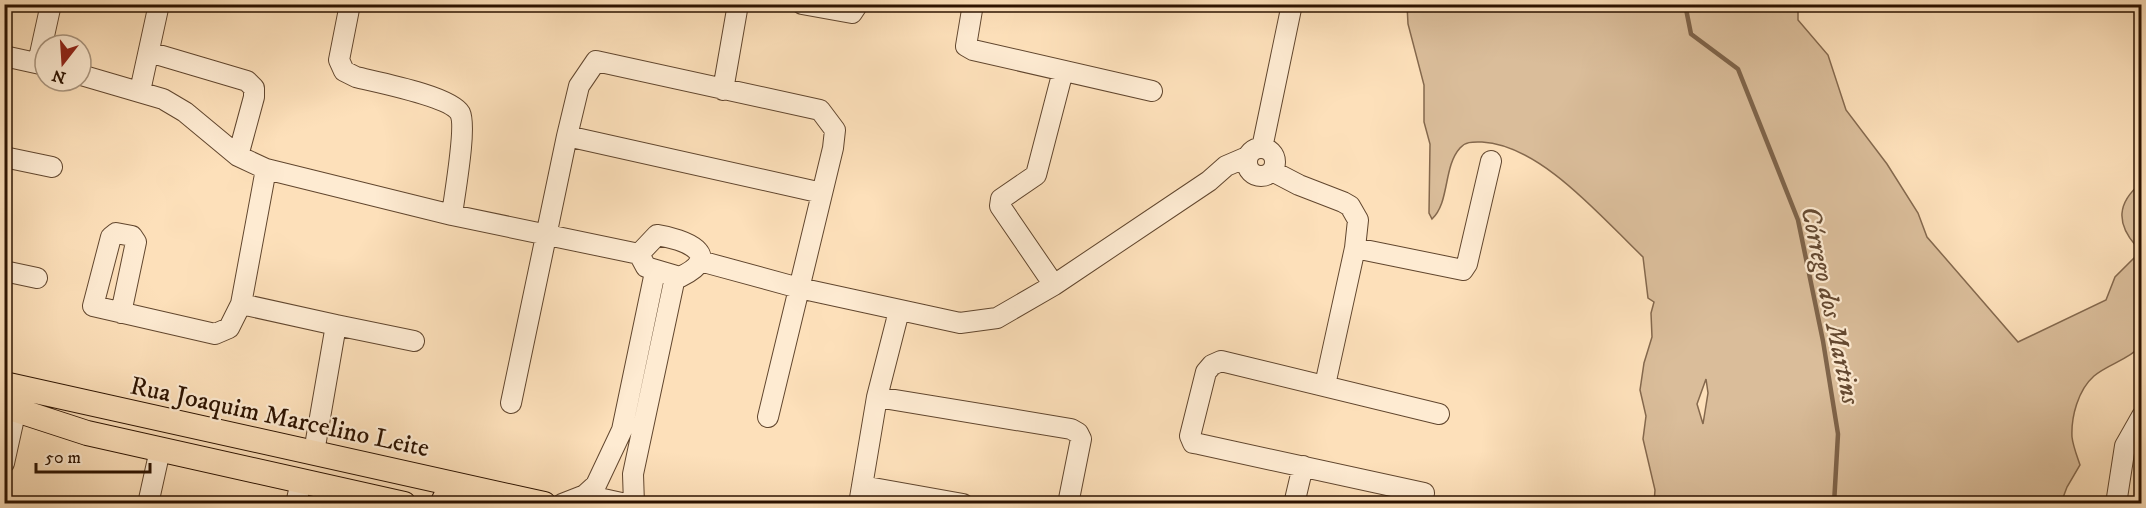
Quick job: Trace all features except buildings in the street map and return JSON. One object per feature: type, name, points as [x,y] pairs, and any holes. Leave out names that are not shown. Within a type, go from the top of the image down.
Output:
[{"type":"main road","name":"Rua Joaquim Marcelino Leite","points":[[4,384],[544,504]]},
{"type":"main road","points":[[10,408],[87,433],[260,472],[298,492],[404,504]]},
{"type":"main road","points":[[199,458],[207,448],[207,430]]},
{"type":"main road","points":[[260,472],[255,463],[256,457],[259,449],[266,443]]},
{"type":"main road","points":[[442,504],[445,498],[452,497],[482,504]]},
{"type":"street","points":[[46,33],[51,4]]},
{"type":"street","points":[[140,91],[159,4]]},
{"type":"street","points":[[350,4],[339,60],[344,70],[356,77],[446,102],[459,112],[460,143],[452,215]]},
{"type":"street","points":[[723,90],[738,4]]},
{"type":"street","points":[[801,4],[852,13],[858,4]]},
{"type":"street","points":[[973,4],[965,39],[966,46],[1152,91]]},
{"type":"street","points":[[1262,162],[1292,4]]},
{"type":"street","points":[[149,52],[247,81],[254,88],[254,97],[238,156]]},
{"type":"street","points":[[4,56],[33,62]]},
{"type":"street","points":[[511,403],[579,86],[596,61],[820,110],[835,130],[768,417]]},
{"type":"street","points":[[1054,285],[1000,206],[1001,199],[1036,175],[1063,71]]},
{"type":"street","points":[[93,78],[163,99],[185,112],[238,156],[266,169],[452,215],[639,254],[646,267],[675,277],[692,271],[700,261],[699,253],[686,241],[657,235],[639,254]]},
{"type":"street","points":[[567,136],[822,193]]},
{"type":"street","points":[[4,157],[52,167]]},
{"type":"street","points":[[1355,248],[1463,270],[1467,264],[1491,161]]},
{"type":"street","points":[[700,261],[799,288],[960,323],[997,318],[1054,285],[1209,181],[1226,166],[1262,162],[1299,185],[1350,206],[1358,220],[1355,248],[1325,385]]},
{"type":"street","points":[[121,313],[215,334],[229,328],[241,304],[266,169]]},
{"type":"street","points":[[4,271],[38,278]]},
{"type":"street","points":[[562,504],[585,495],[596,485],[622,430],[655,272]]},
{"type":"street","points":[[634,504],[633,474],[675,277]]},
{"type":"street","points":[[241,304],[414,341]]},
{"type":"street","points":[[899,311],[877,397],[861,495],[963,504]]},
{"type":"street","points":[[314,452],[336,325]]},
{"type":"street","points":[[1424,493],[1193,442],[1190,436],[1206,372],[1212,365],[1221,362],[1439,414]]},
{"type":"street","points":[[877,397],[1071,429],[1078,433],[1081,439],[1068,504]]},
{"type":"street","points":[[4,463],[10,408]]},
{"type":"street","points":[[2116,504],[2125,446],[2142,416]]},
{"type":"street","points":[[148,504],[160,450]]},
{"type":"street","points":[[1294,504],[1302,466]]},
{"type":"street","points":[[585,495],[626,504]]},
{"type":"shaded area","points":[[1407,5],[1798,5],[1798,20],[1828,55],[1846,110],[1887,164],[1918,213],[1927,237],[2018,342],[2106,300],[2115,277],[2136,256],[2136,246],[2125,229],[2122,213],[2127,198],[2141,183],[2141,346],[2094,376],[2080,396],[2074,413],[2072,437],[2080,465],[2061,503],[1654,503],[1655,490],[1643,439],[1646,416],[1640,390],[1644,363],[1652,337],[1651,313],[1654,302],[1648,298],[1643,257],[1590,204],[1548,169],[1504,146],[1482,142],[1470,142],[1460,148],[1451,165],[1442,203],[1432,219],[1429,213],[1430,144],[1424,122],[1424,85],[1408,24]],"holes":[[[1706,379],[1708,393],[1703,424],[1697,404]]]},
{"type":"waterway","name":"Córrego dos Martins","points":[[1685,4],[1691,34],[1738,69],[1798,220],[1823,341],[1838,434],[1834,504]]}]
